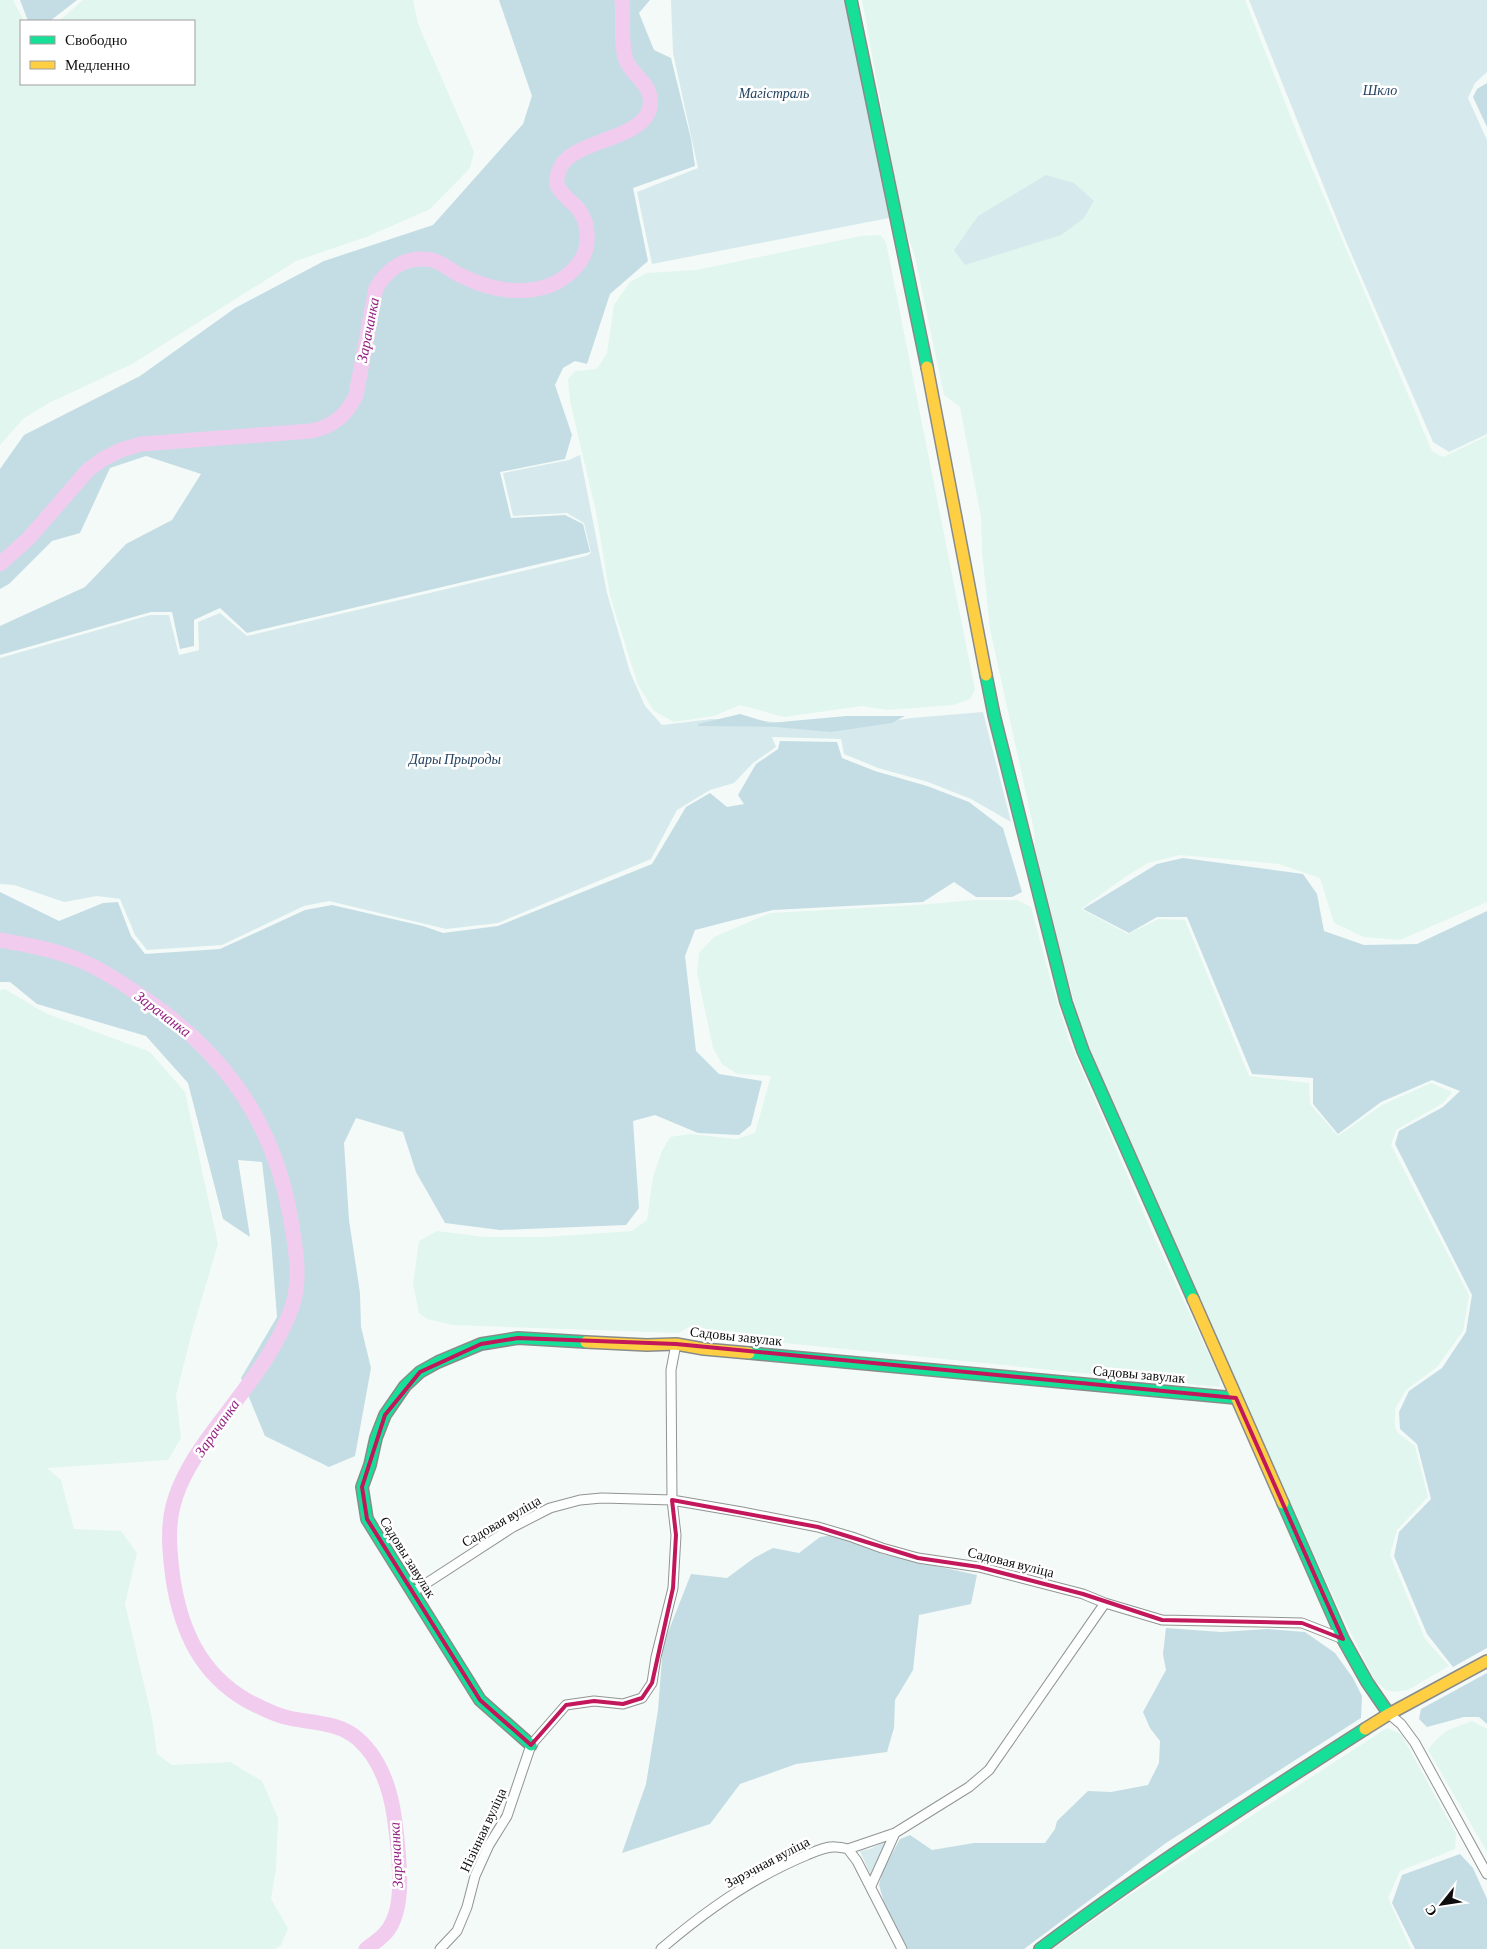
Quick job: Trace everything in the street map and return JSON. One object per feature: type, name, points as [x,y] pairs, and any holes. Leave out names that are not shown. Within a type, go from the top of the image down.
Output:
[{"type":"street","points":[[851,0],[902,243],[994,716],[1066,1002],[1083,1051],[1343,1639],[1367,1682],[1389,1714],[1401,1724],[1415,1743],[1487,1874]]},
{"type":"street","name":"Садовы завулак","points":[[531,1745],[480,1700],[367,1519],[362,1487],[370,1465],[376,1438],[385,1415],[401,1391],[420,1372],[438,1362],[481,1344],[518,1338],[647,1346],[676,1344],[704,1349],[1236,1398]]},
{"type":"street","points":[[531,1745],[566,1705],[594,1701],[623,1704],[642,1698],[652,1683],[656,1657],[673,1588],[676,1535],[672,1500],[671,1370],[676,1344]]},
{"type":"street","name":"Садовая вуліца","points":[[414,1592],[513,1527],[550,1508],[580,1500],[602,1498],[672,1500],[818,1527],[918,1558],[979,1567],[1083,1594],[1105,1603],[1162,1620],[1302,1623],[1343,1639]]},
{"type":"street","name":"Зарэчная вуліца","points":[[661,1949],[719,1904],[785,1865],[822,1849],[836,1846],[848,1849],[895,1833],[969,1787],[989,1770],[1105,1603]]},
{"type":"street","points":[[1040,1949],[1105,1900],[1201,1834],[1389,1714],[1487,1661]]},
{"type":"street","name":"Нізінная вуліца","points":[[440,1949],[456,1931],[464,1915],[475,1876],[489,1845],[507,1816],[531,1745]]},
{"type":"street","points":[[871,1886],[895,1833]]},
{"type":"street","points":[[848,1849],[871,1886],[886,1920],[902,1949]]},
{"type":"highlighted area","points":[[518,1338],[676,1344],[1236,1398],[1343,1639],[1302,1623],[1162,1620],[1083,1594],[979,1567],[918,1558],[818,1527],[672,1500],[676,1535],[673,1588],[652,1683],[642,1698],[623,1704],[594,1701],[566,1705],[531,1745],[480,1700],[367,1519],[362,1487],[385,1415],[420,1372],[481,1344]]},
{"type":"green space","points":[[0,0],[13,0],[23,20],[20,20],[20,85],[195,85],[195,20],[60,20],[83,0],[413,0],[418,24],[474,152],[470,168],[430,209],[369,236],[296,261],[132,364],[49,403],[24,418],[0,445]]},
{"type":"green space","name":"Магістраль","points":[[671,0],[846,0],[874,134],[889,218],[652,264],[637,192],[698,168],[673,53]]},
{"type":"green space","points":[[862,0],[1245,0],[1297,133],[1432,451],[1443,457],[1487,436],[1487,902],[1400,940],[1364,937],[1334,923],[1320,878],[1279,864],[1180,855],[1148,863],[1081,909],[1128,934],[1159,919],[1185,920],[1249,1076],[1309,1083],[1310,1104],[1338,1136],[1382,1105],[1431,1083],[1452,1092],[1443,1103],[1396,1130],[1391,1145],[1469,1295],[1463,1331],[1437,1367],[1406,1390],[1395,1409],[1395,1427],[1398,1433],[1415,1446],[1428,1497],[1397,1530],[1390,1555],[1425,1639],[1449,1666],[1408,1690],[1395,1692],[1386,1690],[1375,1681],[1340,1611],[1087,1047],[1063,962],[1035,849],[1034,830],[990,629],[982,552],[981,518],[960,407],[944,395],[915,257],[902,219]]},
{"type":"green space","name":"Шкло","points":[[1249,0],[1487,0],[1487,72],[1475,83],[1468,98],[1487,140],[1487,434],[1449,452],[1433,442],[1344,237]]},
{"type":"green space","points":[[1046,175],[1074,183],[1094,201],[1083,219],[1061,235],[965,265],[954,250],[978,216]]},
{"type":"green space","points":[[880,235],[886,242],[975,690],[970,699],[953,705],[887,710],[862,706],[784,717],[740,705],[714,716],[674,722],[654,711],[638,685],[610,596],[596,512],[570,401],[568,379],[575,371],[597,369],[607,353],[614,305],[630,282],[647,273],[696,270],[861,236]]},
{"type":"green space","name":"Дары Прыроды","points":[[580,455],[607,593],[630,672],[645,706],[662,725],[712,719],[756,720],[842,729],[911,718],[983,712],[1011,822],[971,799],[928,782],[878,768],[844,754],[841,739],[772,737],[776,747],[753,763],[734,783],[710,790],[677,810],[651,859],[498,923],[446,929],[329,901],[304,906],[222,945],[147,950],[135,935],[120,899],[97,896],[64,902],[14,885],[0,884],[0,658],[150,615],[169,615],[179,655],[199,650],[198,622],[220,613],[247,636],[586,556],[591,553],[584,523],[567,513],[513,516],[503,473],[569,460]]},
{"type":"green space","points":[[974,900],[1017,900],[1031,907],[1070,1043],[1155,1239],[1220,1379],[1220,1387],[715,1336],[699,1326],[691,1326],[678,1333],[453,1325],[427,1319],[419,1313],[413,1284],[419,1241],[437,1231],[485,1237],[545,1237],[632,1231],[647,1220],[653,1177],[662,1151],[670,1137],[690,1134],[736,1139],[755,1133],[771,1076],[737,1074],[722,1064],[713,1048],[697,973],[699,953],[714,937],[770,913]]},
{"type":"green space","points":[[5,989],[45,1013],[150,1052],[185,1092],[218,1244],[193,1328],[176,1395],[181,1438],[168,1460],[47,1468],[61,1480],[74,1529],[121,1531],[137,1553],[125,1604],[152,1718],[157,1754],[172,1765],[230,1762],[262,1781],[278,1818],[276,1869],[271,1899],[288,1928],[281,1945],[275,1949],[0,1949],[0,990]]},
{"type":"green space","points":[[1472,1721],[1487,1729],[1487,1852],[1428,1750],[1446,1731]]},
{"type":"green space","points":[[1387,1728],[1401,1734],[1456,1834],[1455,1849],[1400,1871],[1388,1898],[1411,1949],[1053,1949],[1125,1898]]},
{"type":"green space","points":[[889,1840],[871,1876],[860,1851],[870,1849]]},
{"type":"shaded area","points":[[20,0],[77,0],[51,20],[28,20]]},
{"type":"shaded area","points":[[499,0],[650,0],[639,13],[654,50],[671,58],[691,139],[695,166],[633,188],[648,261],[610,294],[587,364],[575,361],[563,368],[555,385],[572,435],[565,459],[500,472],[511,518],[565,515],[583,524],[590,552],[247,633],[220,608],[194,620],[194,646],[180,649],[172,612],[151,612],[0,655],[0,626],[85,587],[126,544],[172,520],[201,474],[146,456],[110,468],[80,533],[52,541],[9,584],[0,589],[0,469],[24,435],[140,376],[235,308],[324,261],[433,225],[523,124],[532,96]]},
{"type":"shaded area","points":[[1487,83],[1487,127],[1473,97],[1477,89]]},
{"type":"shaded area","points":[[740,714],[770,723],[846,716],[905,716],[892,723],[831,732],[776,727],[698,726],[698,724]]},
{"type":"shaded area","points":[[780,741],[837,742],[842,758],[969,802],[1003,828],[1022,892],[1012,897],[976,897],[954,882],[923,902],[773,910],[695,930],[685,956],[696,1051],[719,1074],[762,1081],[751,1125],[739,1135],[698,1133],[655,1115],[633,1121],[639,1208],[626,1225],[500,1230],[445,1223],[416,1172],[403,1132],[356,1118],[344,1143],[349,1220],[360,1293],[361,1327],[371,1368],[355,1456],[329,1467],[265,1436],[241,1378],[277,1317],[262,1162],[238,1160],[250,1237],[223,1219],[188,1083],[146,1036],[37,1004],[10,982],[0,982],[0,892],[59,921],[103,903],[118,902],[131,936],[145,954],[220,949],[305,910],[332,905],[423,926],[443,933],[498,926],[652,864],[686,807],[710,793],[727,807],[744,804],[738,795],[756,764],[778,749]]},
{"type":"shaded area","points":[[1183,858],[1303,874],[1317,894],[1324,931],[1364,945],[1417,944],[1487,911],[1487,1648],[1453,1667],[1427,1634],[1394,1556],[1399,1532],[1431,1499],[1417,1444],[1400,1429],[1399,1412],[1409,1391],[1442,1368],[1466,1332],[1472,1295],[1395,1144],[1399,1131],[1443,1107],[1460,1091],[1432,1080],[1381,1102],[1338,1134],[1313,1104],[1313,1078],[1252,1074],[1187,917],[1157,917],[1129,933],[1083,909],[1157,864]]},
{"type":"shaded area","points":[[833,1535],[882,1554],[977,1575],[971,1604],[919,1615],[913,1670],[895,1700],[894,1728],[887,1752],[796,1764],[740,1784],[710,1824],[622,1853],[646,1784],[658,1710],[663,1645],[691,1574],[727,1578],[754,1558],[773,1548],[799,1553],[820,1537]]},
{"type":"shaded area","points":[[1166,1628],[1221,1632],[1268,1629],[1305,1632],[1335,1653],[1353,1678],[1362,1696],[1361,1718],[1166,1843],[1024,1949],[908,1949],[885,1906],[879,1885],[883,1870],[900,1839],[910,1835],[932,1850],[974,1843],[1045,1843],[1055,1829],[1057,1821],[1088,1791],[1111,1792],[1148,1785],[1159,1763],[1160,1741],[1150,1728],[1143,1712],[1166,1670],[1163,1654]]},
{"type":"shaded area","points":[[1487,1673],[1487,1724],[1479,1717],[1464,1717],[1427,1727],[1419,1719],[1421,1709]]},
{"type":"shaded area","points":[[1460,1854],[1473,1868],[1487,1899],[1487,1949],[1415,1949],[1392,1903],[1402,1875]]},
{"type":"waterway","name":"Зарачанка","points":[[0,564],[29,538],[88,470],[103,459],[121,450],[141,444],[311,431],[333,423],[344,414],[356,395],[376,288],[386,274],[406,261],[414,259],[432,260],[477,282],[508,290],[540,288],[554,283],[567,275],[583,257],[587,244],[587,230],[583,216],[557,185],[561,166],[570,156],[583,149],[629,130],[641,122],[649,111],[649,92],[628,65],[624,53],[622,0]]},
{"type":"waterway","name":"Зарачанка","points":[[0,940],[53,951],[84,962],[117,980],[165,1013],[216,1060],[237,1087],[255,1115],[270,1146],[282,1179],[297,1261],[297,1284],[292,1307],[268,1356],[201,1448],[180,1486],[173,1506],[170,1524],[172,1570],[181,1616],[187,1633],[195,1648],[216,1677],[246,1700],[272,1713],[283,1717],[334,1726],[351,1733],[369,1751],[378,1765],[385,1780],[394,1813],[400,1877],[396,1914],[391,1926],[382,1937],[366,1949]]},
{"type":"traffic: fast","points":[[851,0],[927,367]]},
{"type":"traffic: fast","points":[[986,675],[994,715],[1066,1002],[1083,1051],[1193,1299]]},
{"type":"traffic: fast","points":[[531,1745],[480,1700],[367,1519],[362,1487],[370,1465],[376,1438],[385,1415],[405,1386],[420,1372],[438,1362],[481,1344],[518,1338],[586,1342]]},
{"type":"traffic: fast","points":[[749,1353],[1236,1398]]},
{"type":"traffic: fast","points":[[1283,1503],[1343,1639],[1367,1682],[1389,1714]]},
{"type":"traffic: fast","points":[[1040,1949],[1160,1863],[1365,1729]]},
{"type":"traffic: slow","points":[[927,367],[986,675]]},
{"type":"traffic: slow","points":[[1193,1299],[1283,1503]]},
{"type":"traffic: slow","points":[[586,1342],[647,1345],[676,1344],[704,1349],[749,1353]]},
{"type":"traffic: slow","points":[[1365,1729],[1487,1661]]}]
